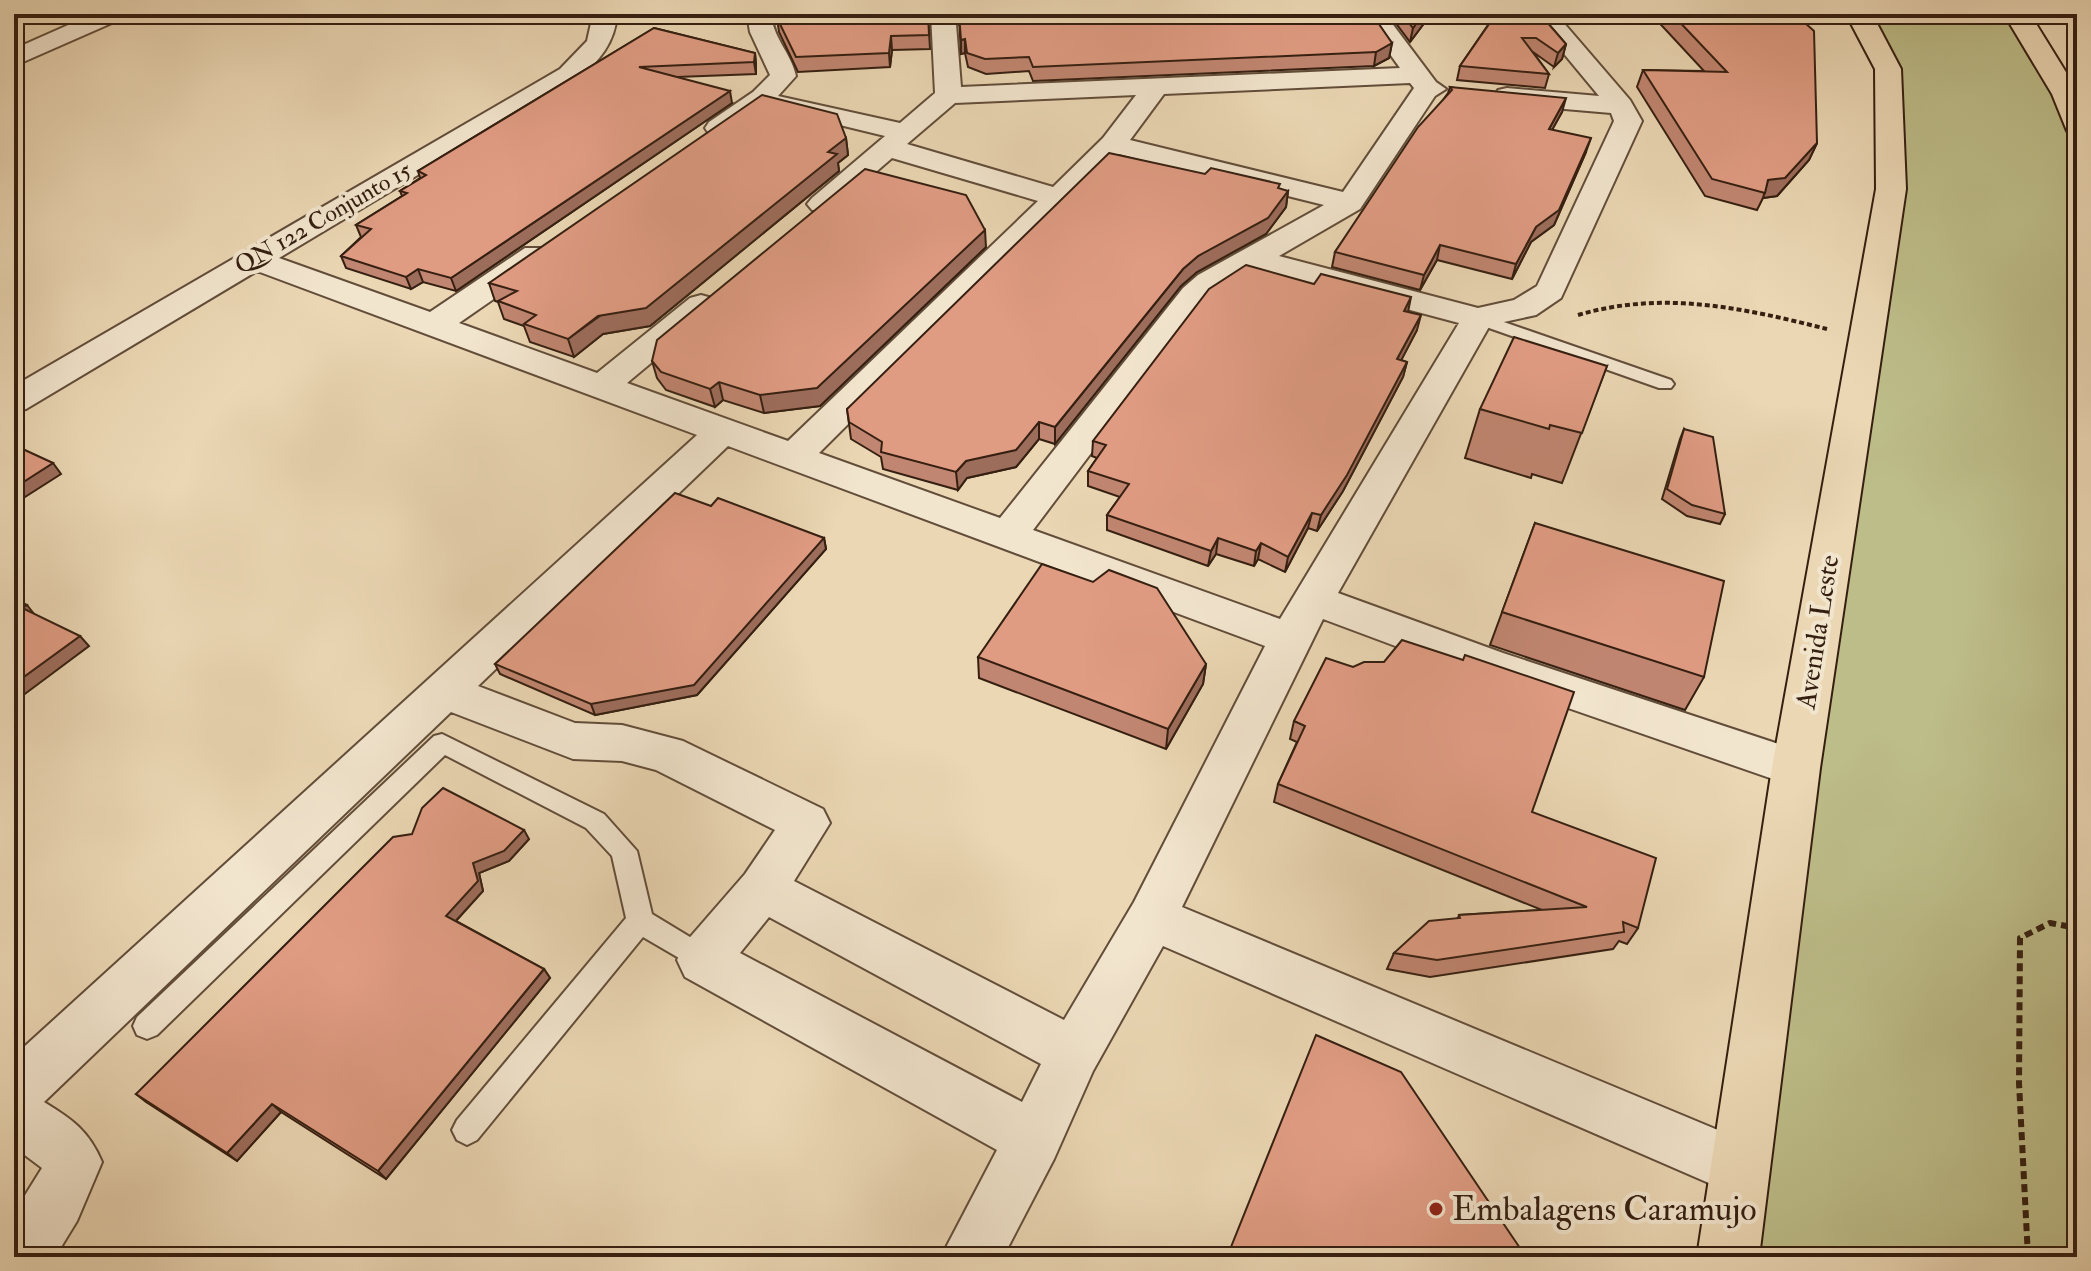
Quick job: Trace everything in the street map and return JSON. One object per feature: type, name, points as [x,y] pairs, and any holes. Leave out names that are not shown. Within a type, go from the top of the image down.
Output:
[{"type":"main road","name":"Avenida Leste","points":[[1728,1257],[1796,768],[1891,189],[1892,126],[1888,69],[1859,14]]},
{"type":"main road","points":[[2017,14],[2066,94],[2077,125]]},
{"type":"street","points":[[17,54],[113,14]]},
{"type":"street","name":"QN 122 Conjunto 15","points":[[14,401],[569,74],[595,51],[604,32],[606,14]]},
{"type":"street","points":[[699,142],[762,98],[783,76],[762,38],[759,14]]},
{"type":"street","points":[[948,95],[943,16],[1026,14]]},
{"type":"street","points":[[1373,14],[1434,85]]},
{"type":"street","points":[[1252,258],[1478,318],[1525,308],[1550,291],[1628,121],[1621,106],[1543,14]]},
{"type":"street","points":[[806,218],[948,95],[1157,85],[1434,85]]},
{"type":"street","points":[[793,457],[1113,144],[1157,85]]},
{"type":"street","points":[[1008,535],[1194,295],[1209,282],[1350,203],[1434,85]]},
{"type":"street","points":[[1486,94],[1621,106]]},
{"type":"street","points":[[762,98],[899,140],[1057,197]]},
{"type":"street","points":[[1113,144],[1350,203]]},
{"type":"street","points":[[431,327],[559,239]]},
{"type":"street","points":[[253,259],[431,327],[1008,535],[1301,619],[1488,664],[1796,768]]},
{"type":"street","points":[[600,388],[721,288]]},
{"type":"street","points":[[971,1257],[1034,1139],[1074,1053],[1152,918],[1301,619],[1478,318]]},
{"type":"street","points":[[14,1093],[723,431]]},
{"type":"street","points":[[445,691],[573,741],[622,743],[667,754],[806,823],[762,889],[703,960],[1034,1139]]},
{"type":"street","points":[[762,889],[1074,1053]]},
{"type":"street","points":[[1152,918],[1741,1168]]},
{"type":"street","points":[[14,1115],[58,1143],[73,1162],[65,1186],[33,1239],[17,1257]]},
{"type":"lane","points":[[1478,318],[1665,384]]},
{"type":"lane","points":[[147,1026],[442,743],[595,821],[624,851],[640,921],[703,960]]},
{"type":"lane","points":[[467,1130],[640,921]]},
{"type":"path","points":[[1568,319],[1608,304],[1628,301],[1687,303],[1767,314],[1866,339]]},
{"type":"path","points":[[2028,1257],[2019,1083],[2020,938],[2050,923],[2077,928]]},
{"type":"green space","points":[[1868,14],[2021,14],[2064,94],[2077,134],[2077,1257],[1722,1257],[1893,189]]},
{"type":"building","points":[[777,14],[928,14],[929,35],[891,36],[889,53],[796,57]]},
{"type":"building","points":[[959,14],[1372,14],[1392,43],[1376,52],[1033,67],[1029,57],[985,59],[967,53],[965,39],[961,40]]},
{"type":"building","points":[[1402,14],[1423,14],[1413,28]]},
{"type":"building","points":[[1496,14],[1540,14],[1566,44],[1558,53],[1536,38],[1522,38],[1549,74],[1460,66]]},
{"type":"building","points":[[1672,14],[1795,14],[1814,31],[1817,143],[1785,178],[1768,180],[1765,193],[1712,179],[1643,70],[1727,72]]},
{"type":"building","points":[[654,28],[755,53],[754,62],[639,67],[730,91],[451,278],[418,269],[406,277],[341,256],[371,229],[356,225],[407,193],[400,191],[426,175],[418,171]]},
{"type":"building","points":[[1450,87],[1566,98],[1549,129],[1591,138],[1559,210],[1536,227],[1516,264],[1440,245],[1424,275],[1335,252],[1418,127],[1452,90]]},
{"type":"building","points":[[762,95],[837,114],[846,138],[828,152],[837,154],[646,308],[598,316],[568,339],[524,324],[536,315],[498,301],[517,291],[489,283]]},
{"type":"building","points":[[1109,153],[1205,174],[1211,168],[1280,184],[1278,188],[1288,191],[1268,218],[1198,256],[1183,269],[1055,427],[1039,422],[1016,450],[966,461],[956,472],[881,452],[882,442],[849,422],[847,409]]},
{"type":"building","points":[[865,169],[966,195],[985,230],[817,388],[760,395],[719,382],[710,389],[661,372],[652,361],[657,340]]},
{"type":"building","points":[[1246,265],[1314,284],[1321,274],[1411,297],[1404,311],[1421,315],[1397,359],[1407,362],[1347,475],[1321,515],[1312,513],[1288,557],[1261,543],[1256,551],[1218,538],[1211,551],[1107,515],[1129,484],[1088,471],[1106,445],[1093,441],[1209,289]]},
{"type":"building","points":[[1514,337],[1607,366],[1582,433],[1550,425],[1549,429],[1480,409]]},
{"type":"building","points":[[1684,429],[1713,437],[1725,514],[1692,505],[1667,489]]},
{"type":"building","points":[[14,445],[53,463],[14,488]]},
{"type":"building","points":[[675,493],[711,506],[718,498],[824,538],[694,685],[591,704],[495,664]]},
{"type":"building","points":[[1535,523],[1724,581],[1704,677],[1502,612]]},
{"type":"building","points":[[1042,564],[1093,582],[1109,570],[1157,588],[1206,664],[1168,729],[978,657]]},
{"type":"building","points":[[14,598],[27,605],[22,608],[80,636],[14,684]]},
{"type":"building","points":[[1402,640],[1463,660],[1465,655],[1574,692],[1532,812],[1656,858],[1638,928],[1623,922],[1624,932],[1437,960],[1394,953],[1429,921],[1460,918],[1459,915],[1587,907],[1278,784],[1305,726],[1294,721],[1326,658],[1353,667],[1364,662],[1384,662]]},
{"type":"building","points":[[443,788],[524,830],[504,851],[473,863],[478,881],[446,916],[544,969],[378,1171],[272,1104],[227,1153],[136,1094],[393,837],[412,834],[422,808]]},
{"type":"building","points":[[1316,1035],[1401,1072],[1526,1257],[1227,1257]]},
{"type":"place","name":"Embalagens Caramujo","points":[[1436,1209]]}]
